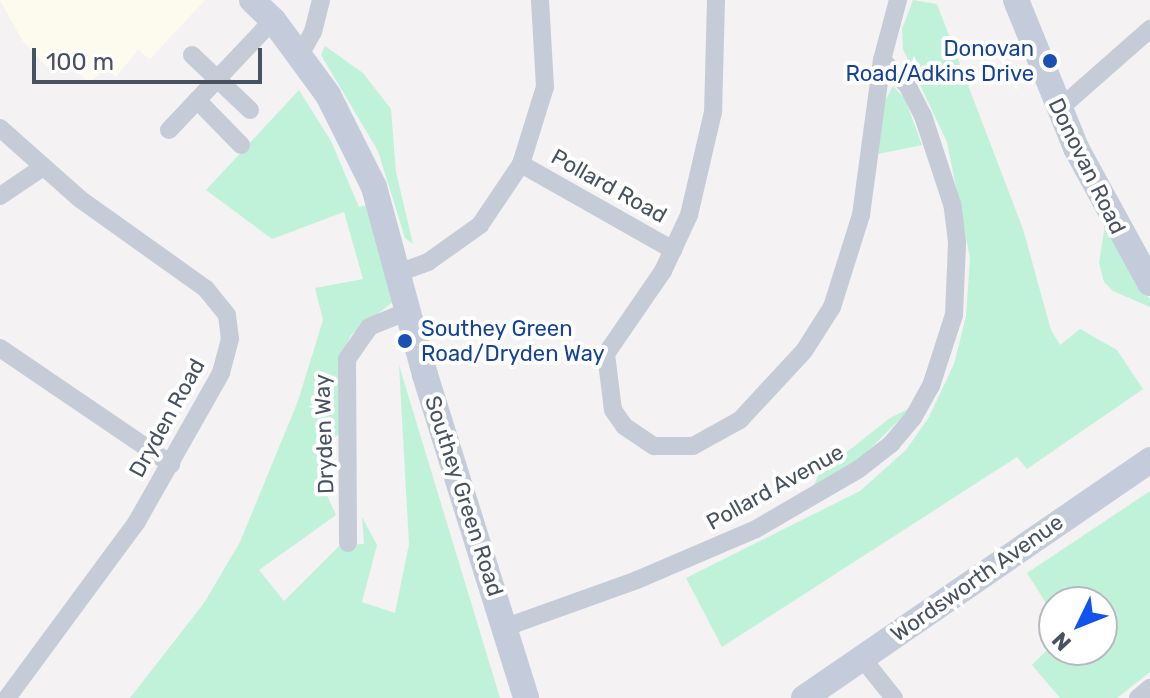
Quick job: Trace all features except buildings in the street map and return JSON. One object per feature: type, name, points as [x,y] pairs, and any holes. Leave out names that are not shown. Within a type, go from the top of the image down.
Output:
[{"type":"street","name":"Southey Green Road","points":[[252,0],[273,20],[300,55],[347,128],[374,187],[408,311],[526,698]]},
{"type":"street","points":[[300,55],[313,32],[321,0]]},
{"type":"street","points":[[398,273],[428,262],[480,225],[521,164],[545,87],[540,0]]},
{"type":"street","points":[[716,0],[713,112],[703,167],[673,250],[646,297],[613,337],[604,372],[613,410],[624,426],[654,446],[693,446],[740,420],[804,351],[832,307],[861,215],[882,60],[898,0]]},
{"type":"street","name":"Donovan Road","points":[[1016,0],[1058,110],[1146,267]]},
{"type":"street","points":[[169,130],[273,20]]},
{"type":"street","points":[[1058,110],[1150,29]]},
{"type":"street","points":[[192,55],[250,110]]},
{"type":"street","name":"Pollard Avenue","points":[[506,627],[637,580],[756,529],[859,469],[913,418],[931,386],[954,315],[957,242],[952,204],[923,116],[908,86],[892,64],[882,60]]},
{"type":"street","points":[[197,100],[241,145]]},
{"type":"street","name":"Dryden Road","points":[[0,128],[134,240],[206,289],[227,315],[229,354],[171,464],[77,609],[7,698]]},
{"type":"street","name":"Pollard Road","points":[[521,164],[673,250]]},
{"type":"street","points":[[0,196],[43,167]]},
{"type":"street","name":"Dryden Way","points":[[348,543],[347,359],[369,327],[408,311]]},
{"type":"street","points":[[0,348],[171,464]]},
{"type":"street","name":"Wordsworth Avenue","points":[[804,698],[1150,460]]},
{"type":"street","points":[[862,658],[894,698]]},
{"type":"street","points":[[1138,698],[1150,688]]},
{"type":"shaded area","points":[[0,0],[205,0],[150,59],[138,50],[116,77],[106,68],[89,83],[64,60],[50,70],[22,40]]},
{"type":"green space","points":[[913,0],[937,4],[1023,229],[1051,330],[1060,345],[1080,329],[1117,350],[1143,389],[1027,469],[1017,457],[722,647],[686,578],[860,491],[906,450],[929,417],[954,364],[966,316],[970,258],[947,142],[903,49],[902,29]]},
{"type":"green space","points":[[325,46],[363,73],[391,109],[396,172],[413,244],[405,238],[378,151],[321,55]]},
{"type":"green space","points":[[893,86],[905,99],[922,145],[878,154],[885,101]]},
{"type":"green space","points":[[299,90],[331,141],[359,207],[367,205],[394,301],[351,335],[340,359],[340,433],[328,443],[325,491],[336,515],[259,570],[284,601],[340,545],[364,544],[362,517],[377,545],[362,602],[395,613],[409,544],[399,365],[500,698],[130,698],[204,603],[240,542],[298,401],[323,320],[315,288],[363,279],[344,212],[272,239],[206,190]]},
{"type":"green space","points":[[1105,225],[1150,300],[1150,307],[1113,291],[1104,282],[1099,263]]},
{"type":"green space","points":[[912,407],[862,457],[810,493],[819,474],[890,418]]},
{"type":"green space","points":[[1150,491],[1150,672],[1117,698],[1060,698],[1032,665],[1038,659],[1038,666],[1118,666],[1118,586],[1038,586],[1038,591],[1027,573]]},
{"type":"place","name":"Donovan Road/Adkins Drive","points":[[1050,61]]},
{"type":"place","name":"Southey Green Road/Dryden Way","points":[[405,341]]}]
